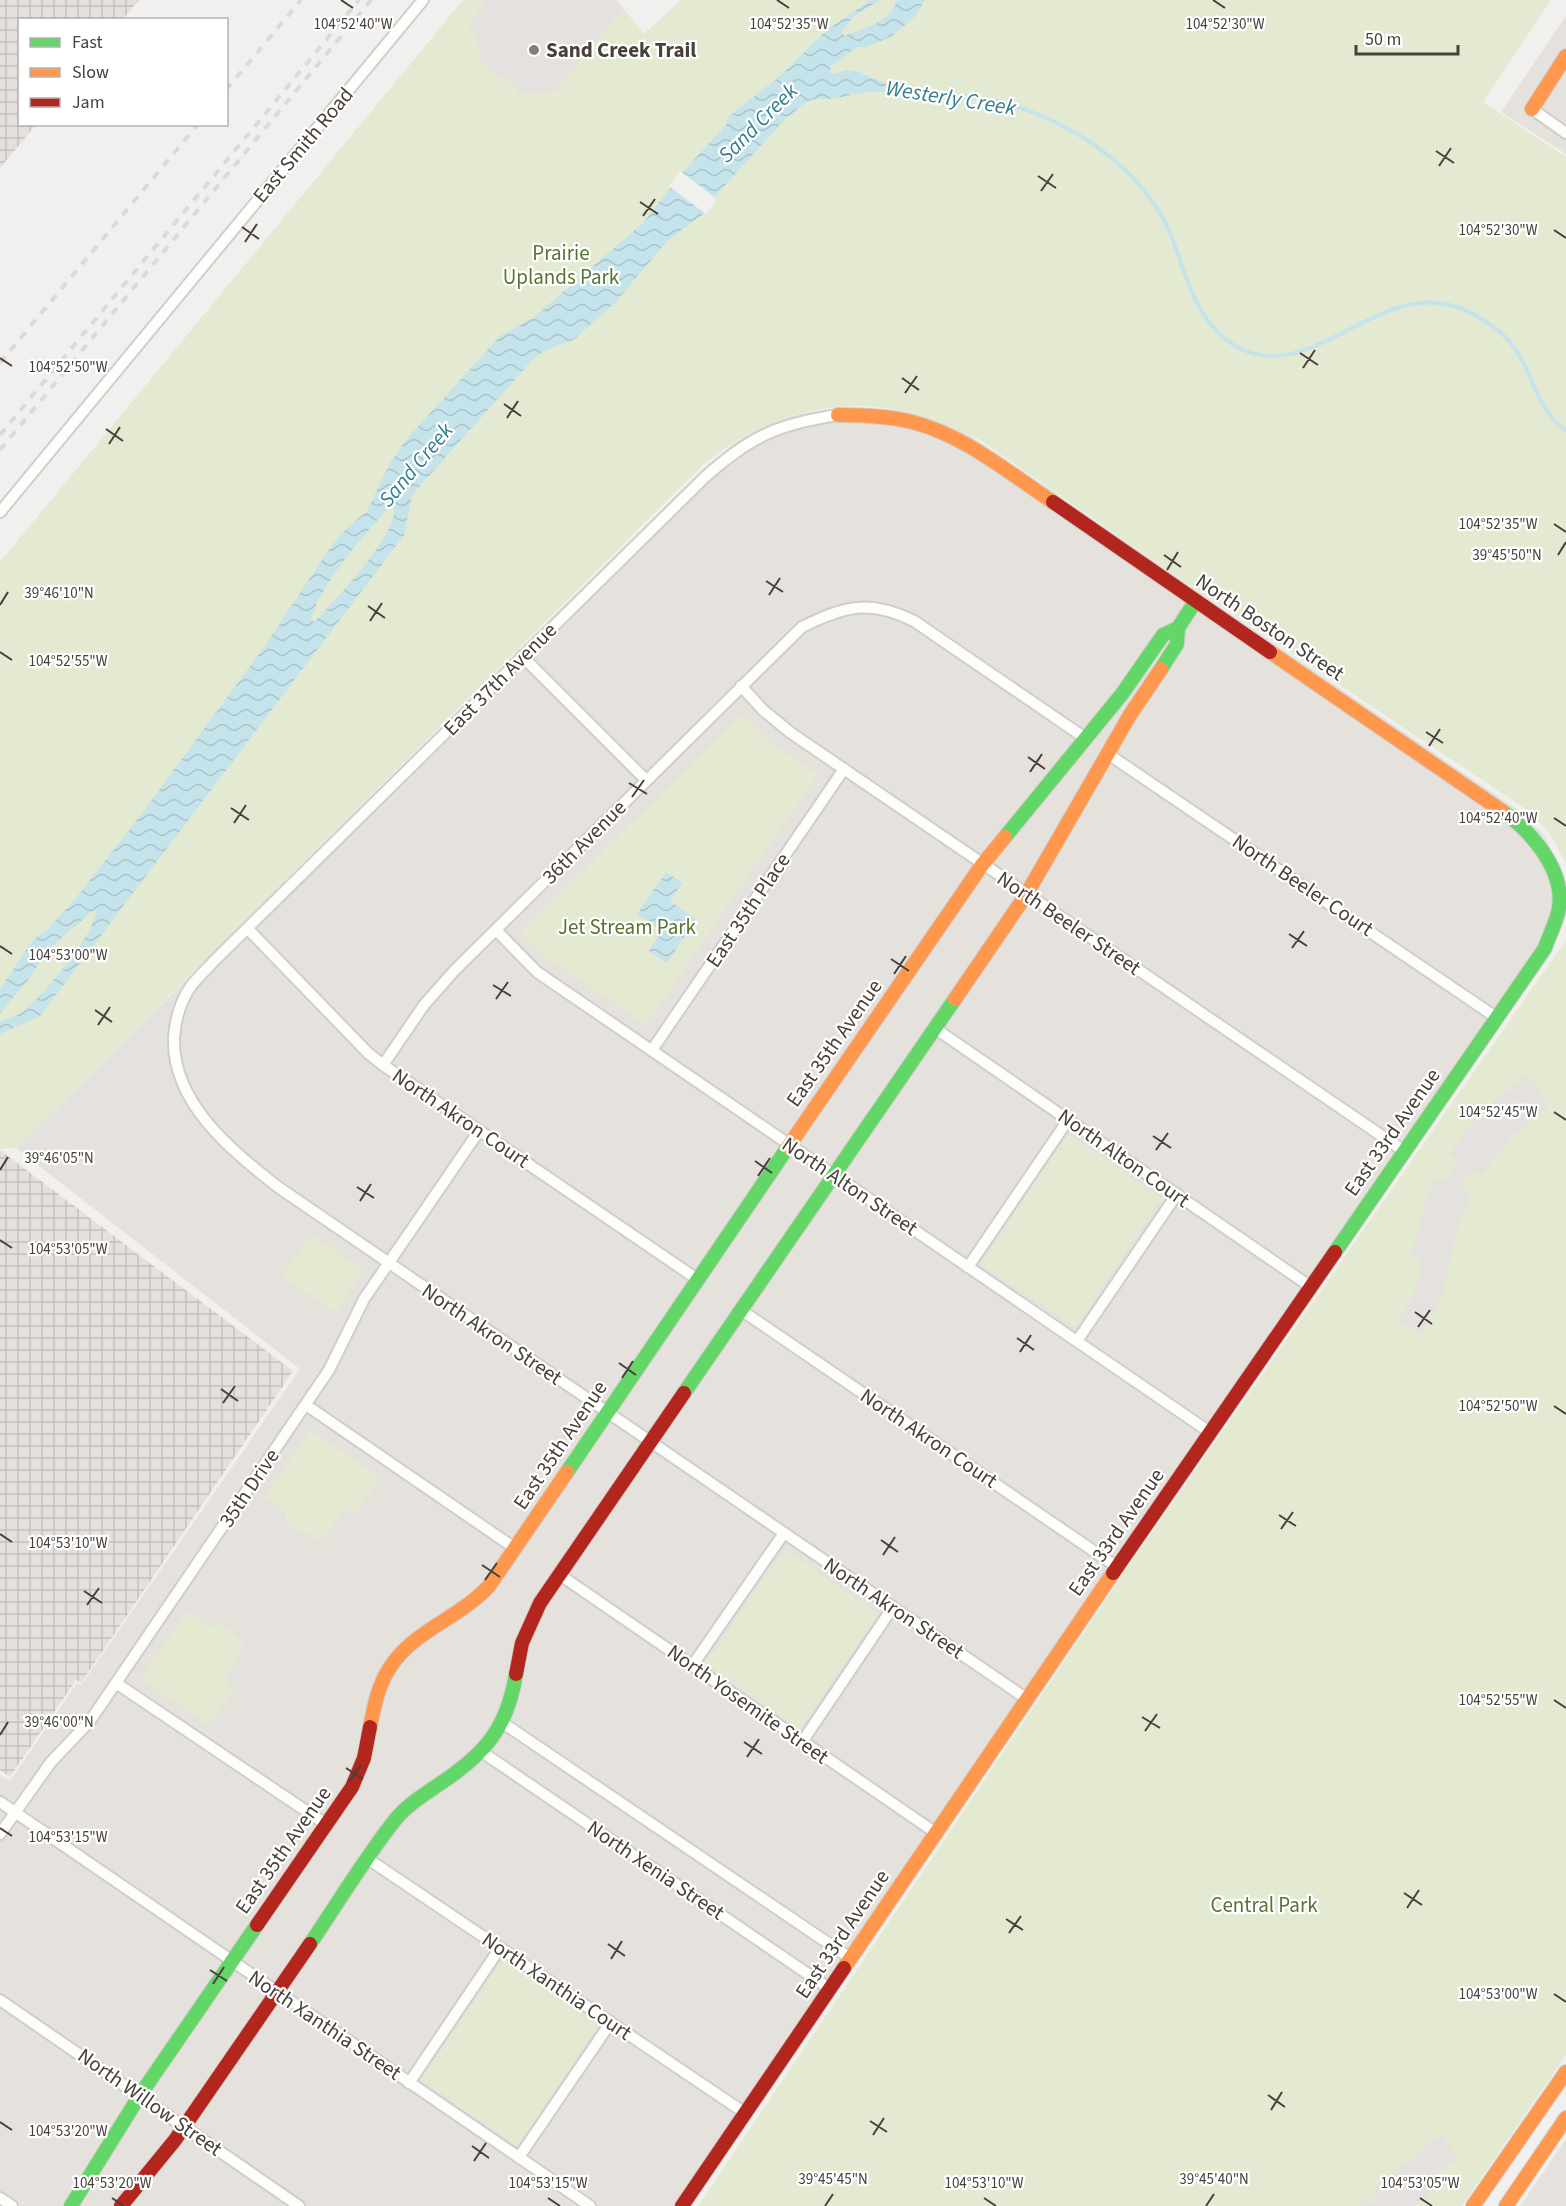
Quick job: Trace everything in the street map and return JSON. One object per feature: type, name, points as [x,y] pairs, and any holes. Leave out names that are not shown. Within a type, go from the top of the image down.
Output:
[{"type":"street","name":"East Smith Road","points":[[0,512],[423,0]]},
{"type":"street","points":[[1566,56],[1532,109],[1566,132]]},
{"type":"street","name":"North Boston Street","points":[[838,415],[875,414],[902,418],[932,427],[965,444],[1511,817],[1531,834],[1555,875]]},
{"type":"street","name":"East 37th Avenue","points":[[190,987],[522,656],[734,451],[768,431],[800,420],[838,415]]},
{"type":"street","name":"East 35th Avenue","points":[[122,2206],[185,2126],[368,1859],[407,1806],[459,1772],[482,1752],[502,1723],[513,1699],[528,1628],[560,1575],[1026,895],[1145,690],[1177,644],[1178,628],[1195,602]]},
{"type":"street","name":"36th Avenue","points":[[383,1065],[435,993],[496,930],[802,627],[835,611],[864,606],[891,610],[914,621],[1085,738]]},
{"type":"street","name":"East 35th Avenue","points":[[71,2206],[140,2096],[359,1775],[367,1751],[376,1700],[394,1662],[422,1634],[464,1610],[484,1593],[982,865],[1122,694],[1163,635],[1178,628]]},
{"type":"street","points":[[522,656],[646,780]]},
{"type":"street","name":"North Beeler Street","points":[[741,686],[764,711],[791,733],[1404,1151]]},
{"type":"street","name":"North Beeler Court","points":[[1108,754],[1497,1018]]},
{"type":"street","name":"East 35th Place","points":[[652,1050],[844,769]]},
{"type":"street","name":"East 33rd Avenue","points":[[682,2206],[1117,1567],[1545,948],[1560,906],[1555,875]]},
{"type":"street","name":"North Akron Court","points":[[248,929],[368,1053],[383,1065],[697,1279]]},
{"type":"street","name":"North Alton Street","points":[[496,930],[537,972],[1211,1432]]},
{"type":"street","name":"North Akron Street","points":[[190,987],[175,1025],[174,1051],[178,1074],[190,1099],[214,1129],[247,1162],[278,1187],[388,1263],[1027,1699]]},
{"type":"street","name":"North Alton Court","points":[[936,1029],[1311,1287]]},
{"type":"street","points":[[968,1266],[1068,1120]]},
{"type":"street","name":"35th Drive","points":[[0,1834],[51,1762],[90,1721],[306,1405],[338,1356],[355,1314],[479,1131]]},
{"type":"street","points":[[1077,1341],[1177,1194]]},
{"type":"street","name":"North Akron Court","points":[[741,1310],[1117,1567]]},
{"type":"street","points":[[306,1405],[516,1549]]},
{"type":"street","points":[[692,1666],[784,1533]]},
{"type":"street","name":"North Yosemite Street","points":[[560,1575],[936,1833]]},
{"type":"street","points":[[802,1742],[893,1607]]},
{"type":"street","points":[[116,1683],[327,1825]]},
{"type":"street","name":"North Xenia Street","points":[[502,1723],[850,1958]]},
{"type":"street","name":"North Xenia Street","points":[[482,1752],[830,1989]]},
{"type":"street","name":"North Xanthia Street","points":[[0,1802],[590,2206]]},
{"type":"street","name":"North Xanthia Court","points":[[368,1859],[746,2113]]},
{"type":"street","points":[[409,2083],[500,1948]]},
{"type":"street","name":"North Willow Street","points":[[2,2005],[185,2126],[299,2206]]},
{"type":"street","points":[[519,2157],[611,2022]]},
{"type":"street","points":[[1473,2206],[1566,2072]]},
{"type":"street","points":[[1506,2206],[1566,2118]]},
{"type":"street","points":[[0,2198],[12,2206]]},
{"type":"shaded area","points":[[0,0],[139,0],[124,18],[18,18],[18,126],[35,126],[0,168]]},
{"type":"shaded area","name":"Sand Creek Trail","points":[[486,0],[617,0],[623,8],[555,92],[518,94],[517,88],[481,63],[477,37],[468,25]]},
{"type":"shaded area","points":[[1566,16],[1566,154],[1501,112]]},
{"type":"shaded area","points":[[848,408],[899,410],[938,420],[966,433],[1521,812],[1545,836],[1562,874],[1566,904],[684,2206],[0,2206],[0,1775],[10,1781],[77,1683],[81,1685],[300,1369],[16,1148],[705,468],[733,444],[763,425],[800,414]]},
{"type":"shaded area","points":[[1528,1074],[1549,1106],[1509,1139],[1482,1174],[1471,1171],[1461,1186],[1470,1195],[1454,1239],[1444,1290],[1421,1335],[1398,1320],[1414,1294],[1418,1280],[1421,1260],[1410,1256],[1428,1195],[1436,1178],[1446,1181],[1457,1163],[1457,1159],[1450,1154],[1465,1132],[1482,1112]]},
{"type":"shaded area","points":[[0,1150],[293,1371],[81,1683],[76,1680],[10,1777],[0,1770]]},
{"type":"shaded area","points":[[1441,2135],[1458,2158],[1434,2175],[1439,2187],[1415,2206],[1357,2206],[1365,2198],[1375,2205],[1380,2198],[1373,2190]]},
{"type":"shaded area","points":[[1566,2139],[1566,2206],[1520,2206]]},
{"type":"green space","name":"Prairie Uplands Park","points":[[463,0],[617,0],[644,34],[681,0],[1551,0],[1483,102],[1566,157],[1566,864],[1553,839],[1533,814],[1164,568],[980,440],[944,423],[908,412],[872,407],[837,407],[802,413],[768,425],[735,442],[703,465],[16,1148],[0,1149],[0,562]]},
{"type":"green space","name":"Jet Stream Park","points":[[742,714],[768,741],[818,774],[646,1025],[541,954],[520,933]]},
{"type":"green space","name":"Central Park","points":[[1566,940],[1566,2055],[1462,2206],[698,2206],[1125,1571]]},
{"type":"green space","points":[[1068,1134],[1162,1198],[1075,1327],[981,1263]]},
{"type":"green space","points":[[312,1235],[363,1270],[336,1313],[288,1281],[282,1273]]},
{"type":"green space","points":[[310,1430],[381,1478],[357,1512],[343,1511],[323,1539],[316,1539],[309,1533],[299,1533],[286,1523],[286,1513],[264,1497]]},
{"type":"green space","points":[[785,1549],[878,1614],[799,1729],[705,1664]]},
{"type":"green space","points":[[187,1611],[210,1627],[220,1622],[242,1641],[242,1652],[225,1676],[232,1693],[208,1725],[140,1678]]},
{"type":"green space","points":[[503,1959],[599,2025],[517,2146],[421,2080]]},
{"type":"water","name":"Sand Creek","points":[[871,0],[880,0],[853,17],[842,31],[844,36],[875,24],[889,14],[897,0],[925,0],[914,17],[892,36],[867,47],[857,47],[831,66],[830,71],[833,74],[847,70],[859,72],[887,84],[886,92],[867,92],[832,99],[816,99],[803,105],[786,118],[718,193],[701,216],[668,240],[614,304],[573,340],[546,350],[534,358],[412,495],[404,535],[40,1016],[0,1034],[0,1021],[18,1015],[27,1008],[65,967],[87,934],[94,921],[96,910],[48,950],[28,980],[0,1013],[0,989],[34,939],[47,930],[76,898],[146,808],[264,647],[328,551],[341,534],[367,511],[390,463],[406,440],[500,336],[533,318],[643,223],[688,166],[727,124],[728,117],[780,76],[828,29]],"holes":[[[393,506],[393,517],[388,531],[364,566],[315,622],[311,620],[323,591],[333,576],[389,507]]]},
{"type":"water","points":[[666,872],[682,883],[670,901],[696,919],[667,963],[649,951],[662,931],[637,914]]},
{"type":"pier","points":[[680,171],[717,199],[706,214],[669,186]]},
{"type":"waterway","name":"Westerly Creek","points":[[883,88],[1000,102],[1051,120],[1100,149],[1122,167],[1157,209],[1170,233],[1187,281],[1201,311],[1222,337],[1237,347],[1263,356],[1290,354],[1316,346],[1395,309],[1422,303],[1450,305],[1468,311],[1485,321],[1508,340],[1520,357],[1548,413],[1566,430]]},
{"type":"railway","points":[[228,88],[301,0]]},
{"type":"railway","points":[[0,435],[359,0]]},
{"type":"railway","points":[[0,450],[371,0]]},
{"type":"railway","points":[[0,363],[196,126]]},
{"type":"traffic: fast","points":[[1161,669],[1177,644],[1178,628],[1195,602]]},
{"type":"traffic: fast","points":[[1005,837],[1122,694],[1163,635],[1178,628]]},
{"type":"traffic: fast","points":[[1335,1252],[1545,948],[1555,923],[1559,908],[1559,894],[1557,880],[1551,866],[1534,840],[1502,811]]},
{"type":"traffic: fast","points":[[684,1393],[955,999]]},
{"type":"traffic: fast","points":[[567,1472],[788,1147]]},
{"type":"traffic: fast","points":[[310,1944],[373,1850],[400,1815],[416,1800],[457,1772],[492,1738],[507,1710],[516,1674]]},
{"type":"traffic: fast","points":[[71,2206],[140,2095],[257,1925]]},
{"type":"traffic: slow","points":[[1532,109],[1566,56]]},
{"type":"traffic: slow","points":[[838,415],[894,418],[931,428],[968,445],[1053,502]]},
{"type":"traffic: slow","points":[[1270,652],[1502,811]]},
{"type":"traffic: slow","points":[[955,999],[1026,895],[1130,715],[1161,669]]},
{"type":"traffic: slow","points":[[788,1147],[982,865],[1005,837]]},
{"type":"traffic: slow","points":[[370,1727],[382,1682],[399,1656],[410,1644],[464,1607],[489,1586],[567,1472]]},
{"type":"traffic: slow","points":[[844,1968],[1113,1573]]},
{"type":"traffic: slow","points":[[1473,2206],[1566,2072]]},
{"type":"traffic: slow","points":[[1506,2206],[1566,2118]]},
{"type":"traffic: jam","points":[[1053,502],[1270,652]]},
{"type":"traffic: jam","points":[[1113,1573],[1335,1252]]},
{"type":"traffic: jam","points":[[516,1674],[522,1643],[540,1603],[684,1393]]},
{"type":"traffic: jam","points":[[257,1925],[352,1787],[364,1758],[370,1727]]},
{"type":"traffic: jam","points":[[121,2206],[175,2140],[310,1944]]},
{"type":"traffic: jam","points":[[682,2206],[844,1968]]},
{"type":"place","name":"Sand Creek Trail","points":[[534,50]]}]
